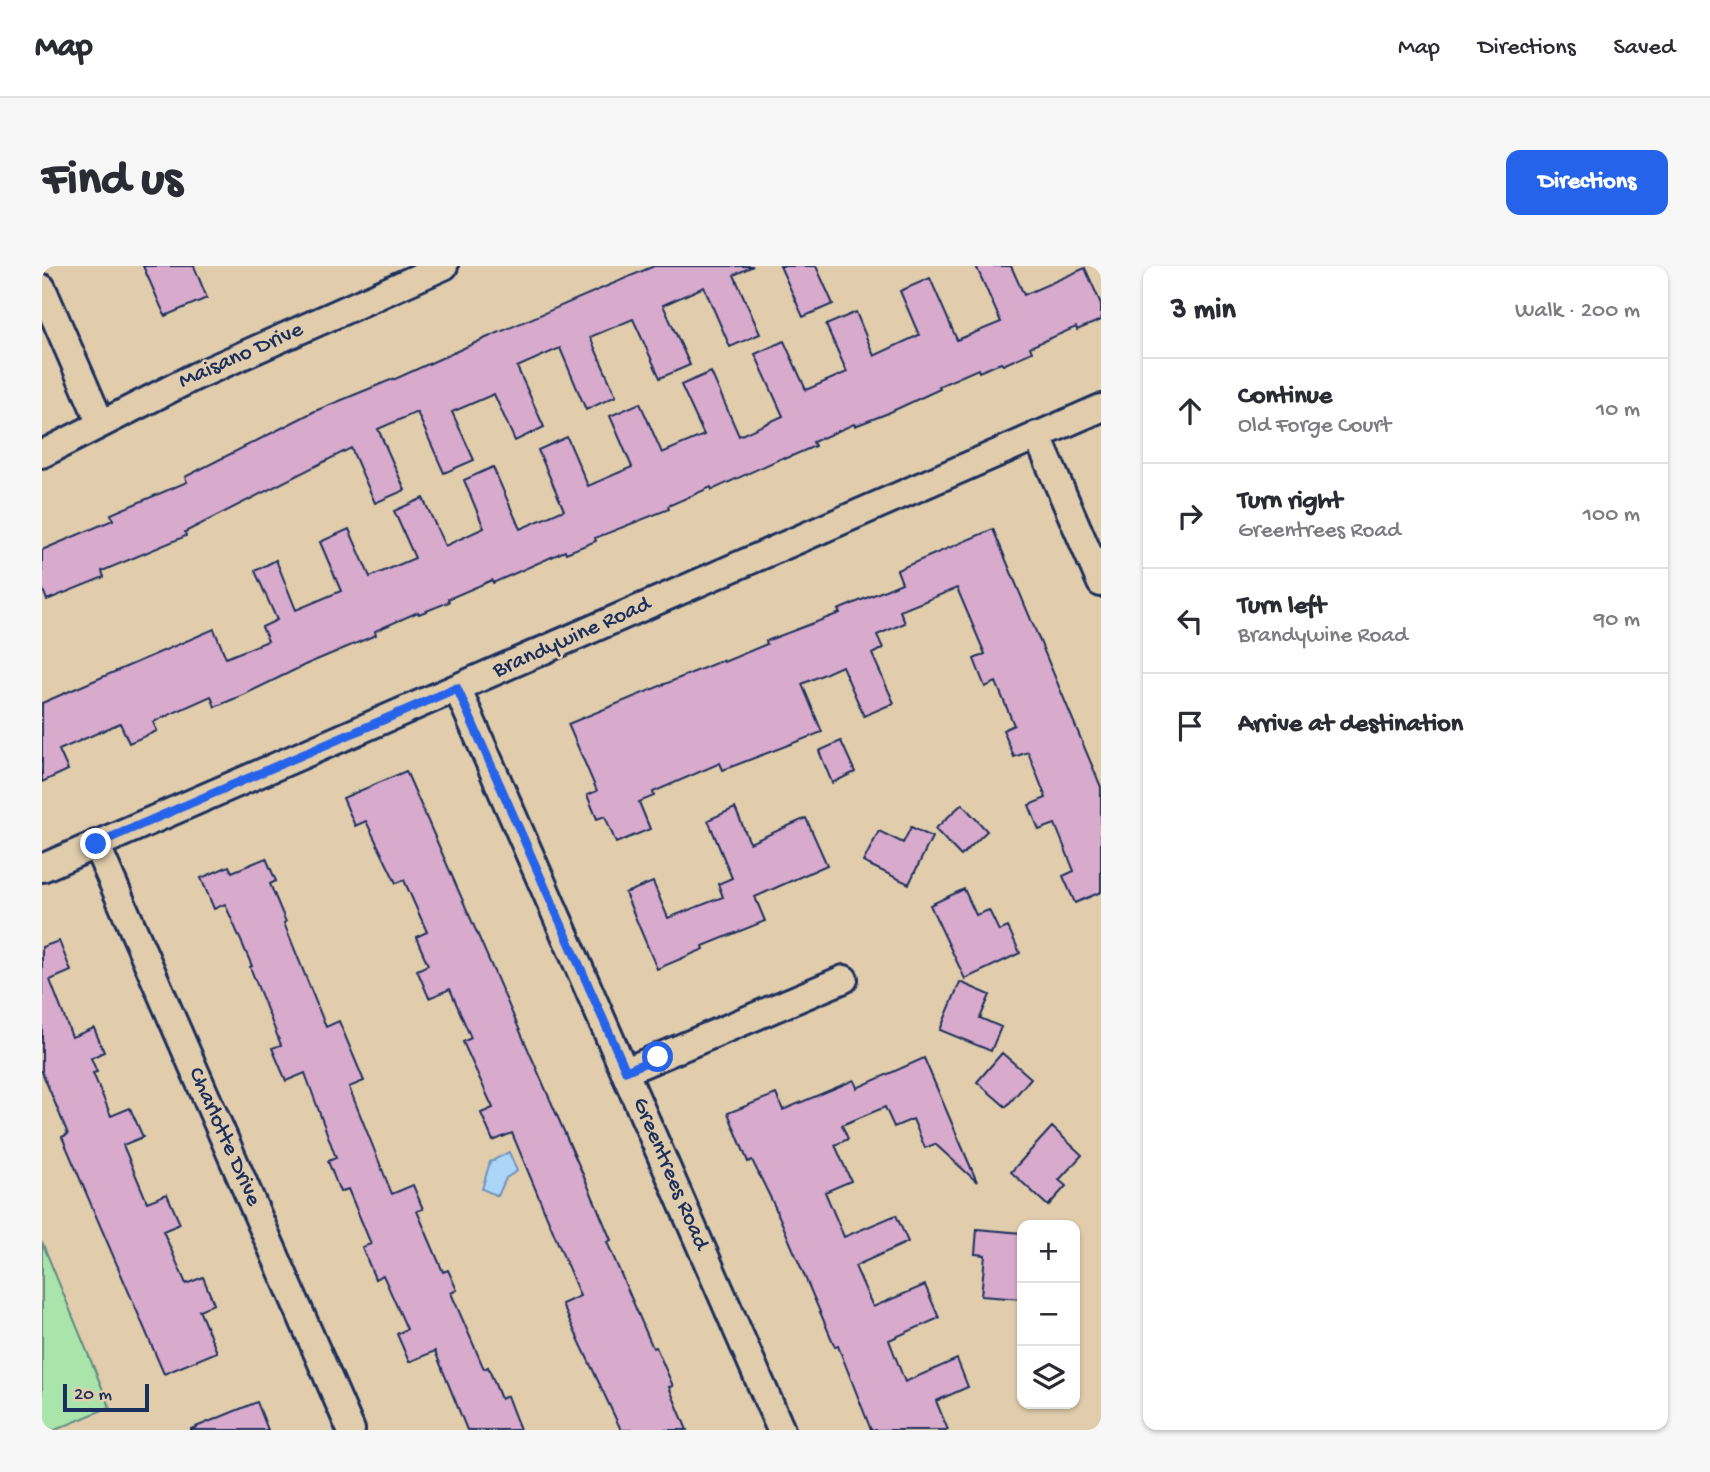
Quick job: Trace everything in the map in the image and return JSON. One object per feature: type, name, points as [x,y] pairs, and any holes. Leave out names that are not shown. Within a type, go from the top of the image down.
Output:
[{"type":"street","name":"Maisano Drive","points":[[42,454],[206,371],[444,266]]},
{"type":"street","points":[[42,288],[102,424]]},
{"type":"street","name":"Brandywine Road","points":[[42,868],[1101,408]]},
{"type":"street","points":[[1037,435],[1101,583]]},
{"type":"street","name":"Greentrees Road","points":[[457,688],[781,1430]]},
{"type":"street","name":"Charlotte Drive","points":[[96,844],[351,1430]]},
{"type":"street","points":[[626,1071],[844,979]]},
{"type":"green space","points":[[42,1242],[110,1407],[55,1430],[42,1430]]},
{"type":"water","points":[[509,1152],[517,1171],[506,1178],[498,1196],[482,1189],[490,1162]]},
{"type":"building","points":[[143,266],[194,266],[207,298],[165,316]]},
{"type":"building","points":[[654,266],[753,266],[734,275],[760,334],[730,347],[704,287],[663,305],[690,365],[660,378],[633,319],[590,337],[616,396],[586,410],[560,348],[517,367],[544,427],[515,441],[494,394],[452,412],[474,460],[444,473],[417,412],[378,429],[405,490],[375,503],[351,448],[185,532],[186,536],[102,571],[104,577],[47,600],[42,588],[42,550],[113,520],[111,514],[187,482],[185,477],[315,411],[393,380]]},
{"type":"building","points":[[780,266],[816,266],[833,304],[803,317]]},
{"type":"building","points":[[976,266],[1011,266],[1024,295],[1085,268],[1101,304],[1101,320],[1077,330],[1076,327],[1030,347],[1032,352],[1003,365],[1001,363],[979,372],[978,369],[939,386],[940,389],[886,414],[855,426],[854,424],[813,442],[815,446],[712,490],[711,487],[668,506],[669,509],[595,538],[596,541],[566,553],[565,551],[493,583],[492,580],[448,599],[449,602],[419,614],[418,612],[375,631],[376,635],[215,707],[211,696],[153,722],[157,731],[129,743],[120,723],[59,750],[68,770],[42,782],[42,703],[214,629],[226,658],[268,641],[262,627],[277,620],[255,571],[276,560],[296,610],[341,591],[320,542],[349,529],[370,577],[415,558],[394,511],[423,498],[445,546],[484,528],[464,480],[493,467],[520,529],[564,510],[538,450],[567,437],[588,486],[632,467],[610,416],[640,403],[662,453],[704,435],[681,385],[711,372],[739,436],[783,416],[755,354],[784,341],[806,390],[847,372],[826,325],[856,312],[874,356],[919,335],[900,291],[930,278],[957,340],[1001,322]]},
{"type":"building","points":[[993,529],[1101,787],[1101,892],[1075,903],[1063,876],[1074,871],[1055,824],[1039,830],[1029,805],[1046,798],[1028,752],[1014,757],[1003,730],[1014,725],[996,682],[985,687],[974,659],[985,654],[957,588],[900,611],[905,623],[877,635],[883,648],[872,654],[894,703],[864,716],[842,666],[802,684],[822,732],[723,770],[720,763],[653,792],[654,796],[639,802],[650,829],[616,843],[605,816],[597,819],[587,795],[597,791],[568,724],[840,613],[838,610],[902,583],[897,570]]},
{"type":"building","points":[[841,741],[855,772],[832,783],[819,751]]},
{"type":"building","points":[[406,771],[595,1202],[611,1240],[607,1242],[653,1348],[656,1347],[673,1386],[669,1387],[687,1430],[621,1430],[562,1304],[580,1296],[512,1133],[493,1141],[481,1113],[493,1108],[463,1042],[471,1038],[450,989],[429,998],[417,970],[428,965],[416,937],[427,932],[404,880],[396,883],[366,821],[355,826],[343,798]]},
{"type":"building","points":[[962,804],[987,831],[961,856],[935,829]]},
{"type":"building","points":[[735,808],[750,843],[806,818],[827,865],[755,897],[765,921],[703,946],[704,949],[657,969],[625,893],[653,882],[668,918],[723,897],[718,884],[732,878],[708,820]]},
{"type":"building","points":[[911,827],[932,837],[909,884],[863,862],[879,831],[903,843]]},
{"type":"building","points":[[266,858],[276,881],[270,884],[326,1027],[339,1021],[364,1081],[349,1087],[392,1194],[413,1185],[423,1209],[417,1211],[443,1272],[448,1270],[457,1290],[451,1293],[484,1369],[488,1367],[501,1399],[507,1396],[520,1430],[467,1430],[435,1351],[409,1362],[397,1334],[407,1329],[383,1275],[375,1279],[362,1247],[371,1244],[348,1189],[340,1192],[328,1161],[336,1158],[305,1073],[286,1081],[272,1048],[281,1045],[250,967],[252,966],[225,904],[214,909],[201,878],[229,866],[232,872]]},
{"type":"building","points":[[964,889],[976,915],[989,910],[999,931],[1008,927],[1020,953],[965,979],[930,905]]},
{"type":"building","points":[[59,941],[71,971],[50,980],[72,1037],[94,1028],[104,1052],[91,1058],[97,1072],[93,1073],[111,1116],[130,1108],[143,1137],[123,1145],[147,1202],[167,1194],[180,1224],[163,1231],[186,1284],[203,1277],[214,1304],[199,1310],[217,1352],[164,1374],[62,1137],[68,1134],[42,1072],[42,947]]},
{"type":"building","points":[[960,982],[990,995],[980,1018],[1001,1027],[991,1051],[940,1030]]},
{"type":"building","points":[[1002,1053],[1031,1078],[1006,1107],[977,1082]]},
{"type":"building","points":[[924,1058],[977,1182],[935,1144],[925,1148],[913,1119],[894,1127],[885,1107],[842,1125],[848,1139],[835,1145],[851,1181],[825,1192],[844,1237],[896,1215],[908,1242],[855,1266],[873,1307],[925,1285],[939,1318],[889,1340],[905,1382],[957,1359],[968,1387],[936,1401],[948,1430],[871,1430],[838,1346],[835,1347],[775,1207],[752,1160],[748,1162],[728,1113],[776,1094],[783,1110],[854,1080],[857,1088]]},
{"type":"building","points":[[1052,1127],[1082,1155],[1059,1180],[1066,1186],[1048,1206],[1011,1172]]},
{"type":"building","points":[[977,1229],[1017,1233],[1017,1299],[981,1296],[985,1255],[975,1254]]},
{"type":"building","points":[[257,1402],[268,1430],[191,1430],[191,1429]]},
{"type":"route","points":[[96,844],[457,688],[626,1071],[658,1057]]}]
